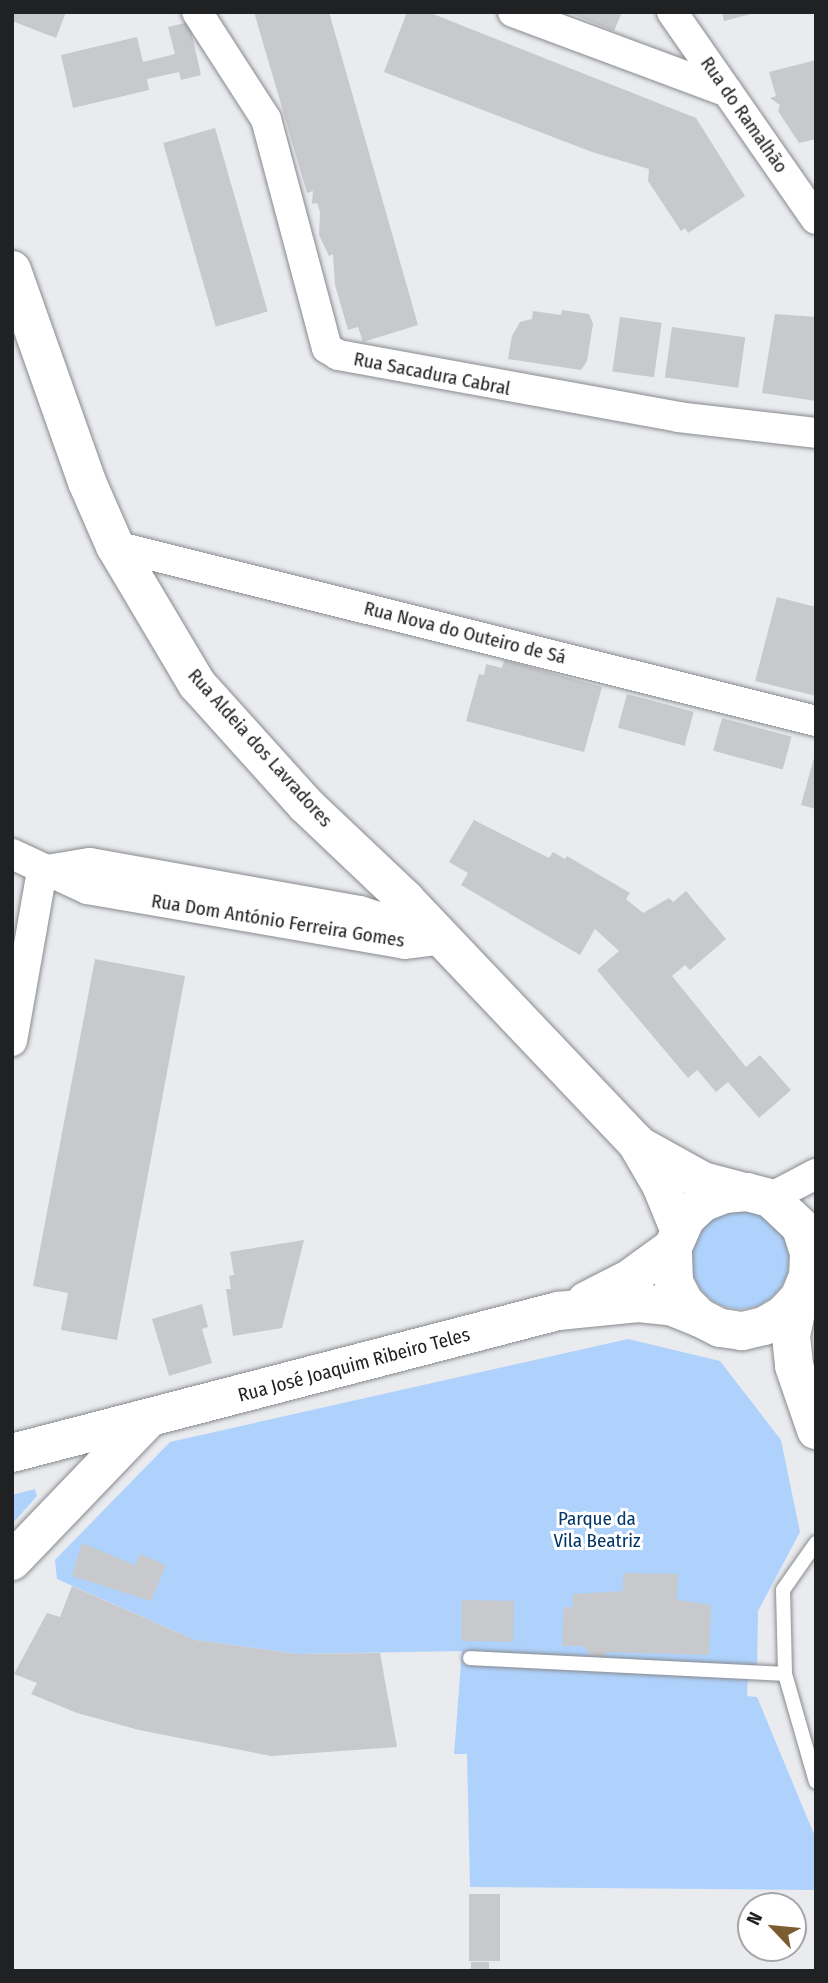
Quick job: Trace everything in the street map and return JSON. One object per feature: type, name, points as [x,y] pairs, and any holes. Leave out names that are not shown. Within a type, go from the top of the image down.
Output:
[{"type":"main road","name":"Rua Aldeia dos Lavradores","points":[[12,270],[87,482],[114,546],[197,684],[306,805],[444,939],[636,1142],[680,1171],[758,1195]]},
{"type":"main road","name":"Rua Aldeia dos Lavradores","points":[[636,1142],[661,1185],[676,1238]]},
{"type":"main road","points":[[808,1263],[783,1315],[764,1326],[742,1331],[710,1323],[684,1302],[674,1282],[676,1238],[702,1203],[724,1194],[758,1195],[789,1212],[808,1263],[791,1336],[802,1394],[816,1430]]},
{"type":"main road","name":"Rua José Joaquim Ribeiro Teles","points":[[558,1311],[628,1279],[676,1238]]},
{"type":"main road","name":"Rua José Joaquim Ribeiro Teles","points":[[12,1453],[558,1311],[639,1303],[670,1306],[750,1339],[772,1354],[802,1394]]},
{"type":"main road","points":[[12,1561],[149,1418]]},
{"type":"street","name":"Rua Sacadura Cabral","points":[[197,12],[265,119],[327,348],[338,355],[678,417],[816,433]]},
{"type":"street","points":[[513,12],[728,92]]},
{"type":"street","name":"Rua do Ramalhão","points":[[672,12],[816,219]]},
{"type":"street","name":"Rua Nova do Outeiro de Sá","points":[[114,546],[816,721]]},
{"type":"street","points":[[12,854],[43,871],[12,1041]]},
{"type":"street","name":"Rua Dom António Ferreira Gomes","points":[[12,876],[90,863],[360,911],[444,939]]},
{"type":"street","points":[[758,1195],[816,1174]]},
{"type":"lane","points":[[816,1543],[783,1590],[785,1674],[816,1782]]},
{"type":"lane","points":[[470,1658],[785,1674]]},
{"type":"green space","points":[[740,1211],[759,1215],[775,1225],[785,1241],[789,1260],[785,1279],[775,1295],[759,1305],[740,1309],[721,1305],[705,1295],[695,1279],[691,1260],[695,1241],[705,1225],[721,1215]]},
{"type":"green space","name":"Parque da Vila Beatriz","points":[[628,1339],[720,1361],[781,1440],[800,1532],[758,1611],[757,1671],[748,1671],[747,1696],[757,1697],[816,1839],[816,1890],[470,1887],[467,1754],[454,1754],[462,1651],[298,1654],[195,1640],[57,1579],[55,1560],[170,1442]]},
{"type":"green space","points":[[35,1489],[37,1496],[12,1524],[12,1495]]},
{"type":"building","points":[[12,12],[66,12],[56,38],[12,21]]},
{"type":"building","points":[[254,12],[329,12],[418,325],[363,342],[358,327],[348,330],[335,285],[333,254],[329,256],[319,235],[320,212],[317,203],[312,204],[313,191],[307,193]]},
{"type":"building","points":[[407,12],[428,12],[696,118],[745,196],[688,233],[685,228],[681,231],[648,181],[649,169],[592,152],[384,72]]},
{"type":"building","points":[[567,12],[622,12],[614,31]]},
{"type":"building","points":[[722,12],[755,12],[755,13],[724,21]]},
{"type":"building","points":[[189,22],[201,75],[181,80],[179,72],[147,79],[149,90],[73,108],[61,55],[137,37],[143,62],[175,54],[168,27]]},
{"type":"building","points":[[816,60],[816,139],[799,143],[778,111],[780,105],[770,98],[776,96],[769,72]]},
{"type":"building","points":[[215,128],[268,312],[216,326],[163,143]]},
{"type":"building","points":[[562,310],[589,314],[593,324],[587,361],[581,370],[508,359],[512,336],[520,322],[532,319],[533,311],[561,315]]},
{"type":"building","points":[[775,314],[816,317],[816,401],[762,393]]},
{"type":"building","points":[[620,317],[662,323],[654,377],[612,371]]},
{"type":"building","points":[[672,327],[745,337],[738,388],[665,378]]},
{"type":"building","points":[[777,597],[816,607],[816,696],[755,681]]},
{"type":"building","points":[[504,660],[602,687],[584,752],[466,721],[479,674],[484,675],[486,664],[502,668]]},
{"type":"building","points":[[627,694],[694,712],[685,746],[618,728]]},
{"type":"building","points":[[722,718],[792,737],[783,769],[713,751]]},
{"type":"building","points":[[816,754],[816,809],[801,805]]},
{"type":"building","points":[[474,820],[549,858],[553,852],[565,859],[567,856],[630,893],[626,899],[643,913],[669,898],[673,902],[686,891],[726,939],[690,970],[685,965],[672,976],[746,1067],[760,1055],[791,1090],[759,1118],[728,1082],[716,1092],[697,1070],[688,1078],[597,970],[619,951],[595,929],[580,955],[461,885],[468,873],[449,862]]},
{"type":"building","points":[[95,959],[185,976],[117,1340],[61,1330],[68,1293],[33,1286]]},
{"type":"building","points":[[304,1240],[282,1328],[233,1336],[226,1289],[231,1289],[229,1276],[234,1275],[230,1252]]},
{"type":"building","points":[[202,1304],[208,1327],[202,1329],[212,1363],[169,1376],[152,1319]]},
{"type":"building","points":[[82,1543],[135,1565],[140,1554],[166,1565],[151,1601],[72,1576]]},
{"type":"building","points":[[623,1573],[678,1574],[677,1600],[711,1605],[709,1655],[606,1652],[606,1657],[591,1656],[584,1646],[562,1646],[564,1607],[573,1607],[573,1594],[623,1591]]},
{"type":"building","points":[[72,1586],[195,1640],[298,1654],[380,1653],[397,1747],[271,1756],[139,1730],[77,1713],[31,1694],[37,1683],[14,1674],[47,1613],[60,1617]]},
{"type":"building","points":[[462,1600],[514,1601],[513,1642],[461,1641]]},
{"type":"building","points":[[469,1894],[500,1894],[500,1961],[469,1961]]},
{"type":"building","points":[[471,1962],[489,1962],[489,1971],[471,1971]]}]
